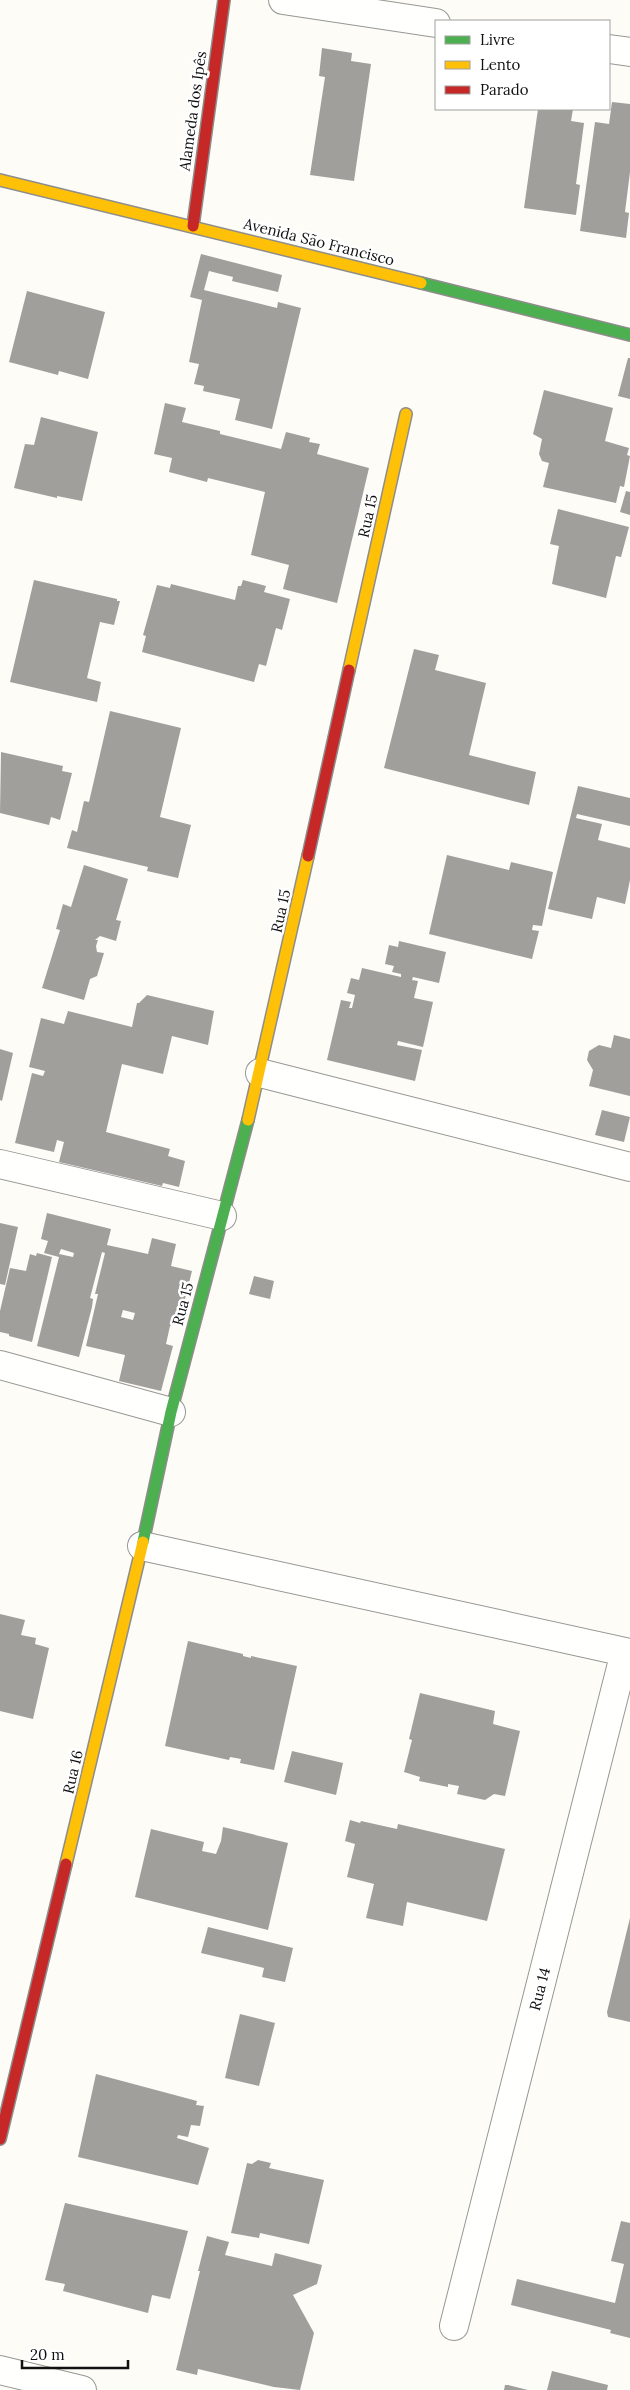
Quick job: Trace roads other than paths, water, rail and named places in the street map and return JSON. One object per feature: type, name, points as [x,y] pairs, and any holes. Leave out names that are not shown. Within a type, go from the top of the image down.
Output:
[{"type":"street","name":"Alameda dos Ipês","points":[[193,226],[224,0]]},
{"type":"street","points":[[283,0],[435,23]]},
{"type":"street","points":[[610,49],[630,52]]},
{"type":"street","name":"Avenida São Francisco","points":[[0,180],[630,335]]},
{"type":"street","name":"Rua 15","points":[[171,1412],[260,1073],[406,414]]},
{"type":"street","points":[[260,1073],[630,1167]]},
{"type":"street","points":[[0,1164],[222,1216]]},
{"type":"street","points":[[0,1365],[171,1412]]},
{"type":"street","name":"Rua 16","points":[[0,2139],[142,1546],[171,1412]]},
{"type":"street","points":[[142,1546],[628,1653]]},
{"type":"street","name":"Rua 14","points":[[454,2326],[628,1653]]},
{"type":"street","points":[[0,2370],[82,2390]]}]
